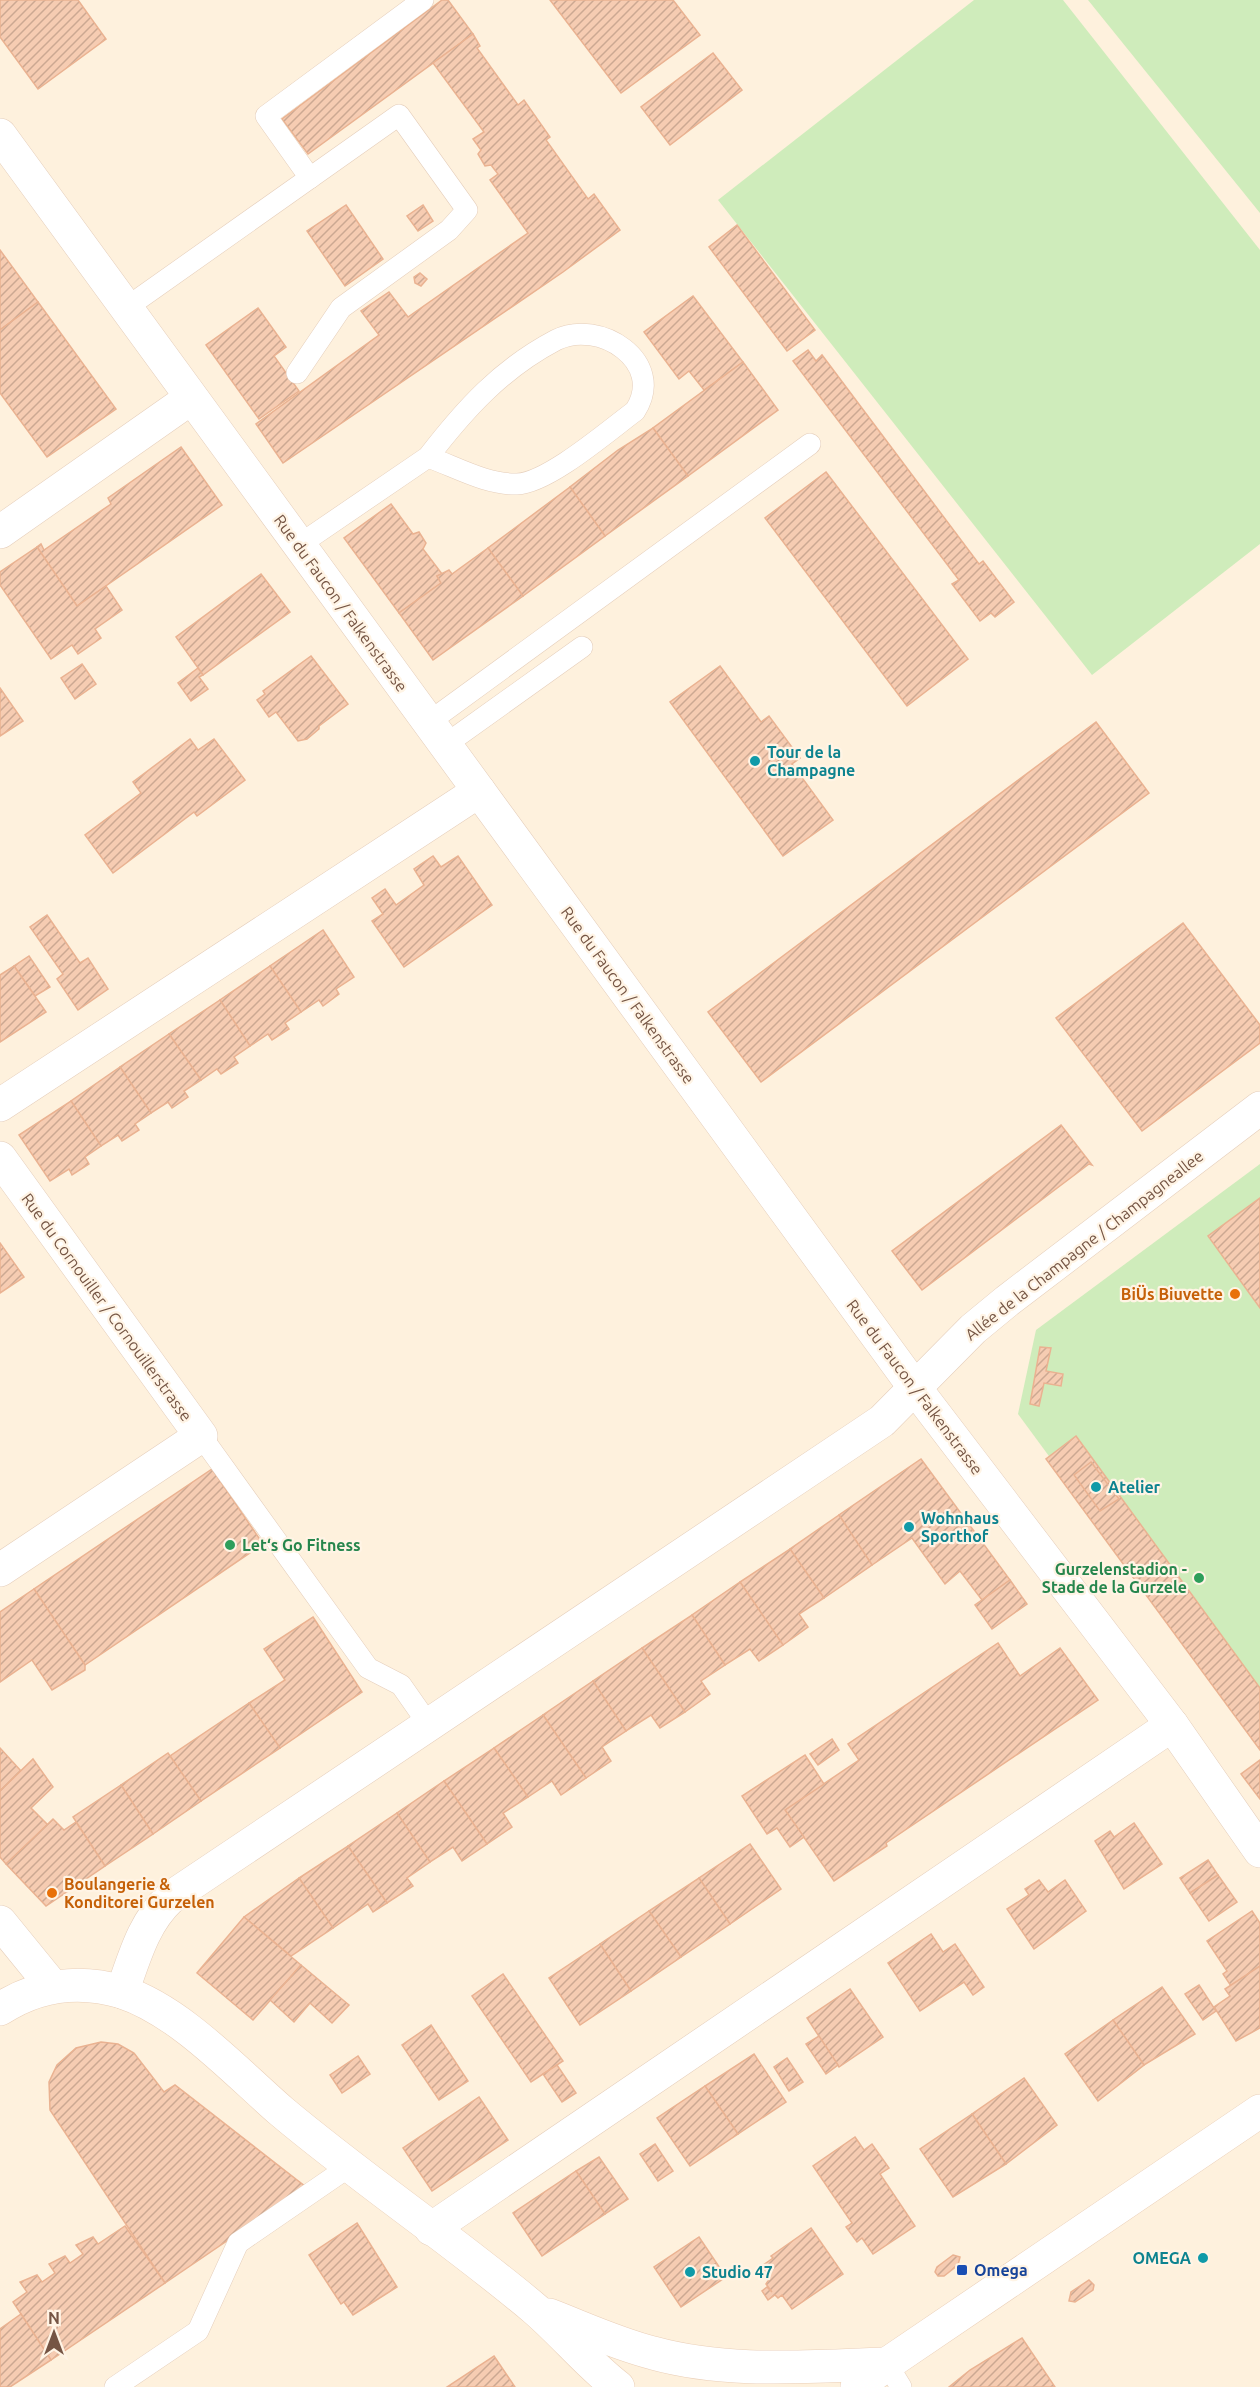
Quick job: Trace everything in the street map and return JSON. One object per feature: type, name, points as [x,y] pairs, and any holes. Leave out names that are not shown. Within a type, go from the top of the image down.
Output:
[{"type":"street","name":"Rue du Faucon / Falkenstrasse","points":[[0,135],[915,1388],[1172,1725],[1260,1851]]},
{"type":"street","points":[[0,532],[191,398]]},
{"type":"street","points":[[0,1105],[479,791]]},
{"type":"street","name":"Allée de la Champagne / Champagneallee","points":[[122,1992],[147,1927],[160,1907],[170,1898],[882,1421],[974,1329],[1007,1301],[1260,1108]]},
{"type":"street","name":"Rue du Cornouiller / Cornouillerstrasse","points":[[0,1158],[201,1436],[0,1570]]},
{"type":"street","points":[[431,2229],[1172,1725]]},
{"type":"street","points":[[0,1922],[53,1987]]},
{"type":"street","points":[[0,2009],[19,1998],[53,1987],[87,1985],[122,1992],[171,2018],[350,2166],[536,2310],[618,2387]]},
{"type":"street","points":[[857,2387],[894,2375],[1260,2112]]},
{"type":"street","points":[[536,2310],[654,2354],[774,2374],[894,2375]]},
{"type":"street","points":[[719,2387],[774,2374]]},
{"type":"lane","points":[[310,178],[266,116],[423,0]]},
{"type":"lane","points":[[126,308],[399,115],[467,210],[449,230],[341,308],[297,373]]},
{"type":"lane","points":[[299,545],[428,457],[466,408],[490,386],[558,339],[586,335],[600,338],[618,346],[640,366],[645,386],[642,400],[635,411],[540,480],[517,484],[492,481],[428,457]]},
{"type":"lane","points":[[437,734],[810,444]]},
{"type":"lane","points":[[437,734],[582,647]]},
{"type":"lane","points":[[201,1436],[368,1668],[401,1685],[429,1725]]},
{"type":"lane","points":[[115,2387],[198,2331],[238,2243],[350,2166]]},
{"type":"green space","points":[[974,0],[1063,0],[1260,250],[1260,544],[1092,675],[718,200]]},
{"type":"green space","points":[[1088,0],[1260,0],[1260,213]]},
{"type":"green space","name":"Gurzelenstadion - Stade de la Gurzele","points":[[1260,1164],[1260,1743],[1018,1414],[1036,1330]]},
{"type":"building","points":[[0,0],[78,0],[106,39],[38,89],[0,37]]},
{"type":"building","points":[[442,0],[448,0],[473,34],[308,154],[282,119]]},
{"type":"building","points":[[550,0],[673,0],[700,35],[621,93]]},
{"type":"building","points":[[473,34],[480,46],[477,48],[518,105],[524,100],[550,137],[546,140],[588,199],[594,194],[620,230],[563,272],[283,463],[256,424],[379,335],[361,311],[389,292],[408,317],[528,233],[490,180],[498,174],[491,165],[485,166],[478,154],[481,150],[473,139],[484,132],[433,63]]},
{"type":"building","points":[[713,53],[742,90],[670,145],[641,107]]},
{"type":"building","points":[[346,205],[383,259],[345,286],[307,231]]},
{"type":"building","points":[[423,205],[433,221],[418,231],[407,216]]},
{"type":"building","points":[[737,225],[815,330],[787,351],[709,247]]},
{"type":"building","points":[[0,250],[38,302],[0,330]]},
{"type":"building","points":[[420,273],[427,279],[421,286],[415,283],[414,277]]},
{"type":"building","points":[[693,296],[743,362],[704,390],[689,371],[679,379],[644,332]]},
{"type":"building","points":[[38,302],[116,409],[47,457],[0,393],[0,330]]},
{"type":"building","points":[[258,308],[286,347],[274,356],[299,391],[259,419],[206,345]]},
{"type":"building","points":[[808,350],[816,361],[822,355],[979,564],[983,561],[1014,602],[995,617],[991,613],[980,621],[952,584],[959,580],[793,361]]},
{"type":"building","points":[[743,362],[778,410],[688,476],[653,428]]},
{"type":"building","points":[[653,428],[688,476],[605,536],[570,487],[618,450]]},
{"type":"building","points":[[181,447],[222,505],[77,606],[37,547],[41,544],[44,550],[111,504],[108,498]]},
{"type":"building","points":[[826,472],[968,659],[907,706],[765,518]]},
{"type":"building","points":[[570,487],[605,536],[523,596],[488,548]]},
{"type":"building","points":[[391,504],[413,534],[419,532],[426,543],[423,549],[442,574],[437,576],[441,583],[399,613],[344,538]]},
{"type":"building","points":[[37,547],[77,606],[106,586],[122,610],[95,629],[101,638],[78,654],[72,645],[51,659],[0,585],[0,572]]},
{"type":"building","points":[[488,548],[523,596],[433,660],[399,613],[441,583],[437,576],[449,570],[452,574]]},
{"type":"building","points":[[261,574],[290,612],[203,675],[176,637]]},
{"type":"building","points":[[311,656],[348,704],[319,726],[319,729],[307,739],[298,741],[276,712],[269,717],[257,700],[265,694],[263,691]]},
{"type":"building","points":[[82,664],[96,684],[75,699],[61,678]]},
{"type":"building","name":"Tour de la Champagne","points":[[720,666],[761,722],[769,716],[800,758],[792,764],[833,820],[783,856],[670,702]]},
{"type":"building","points":[[198,668],[203,675],[199,677],[208,689],[191,701],[178,683]]},
{"type":"building","points":[[0,688],[23,721],[0,736]]},
{"type":"building","points":[[1096,722],[1149,793],[761,1082],[708,1012]]},
{"type":"building","points":[[190,739],[198,750],[214,739],[245,780],[197,816],[194,812],[113,873],[85,835],[141,793],[133,782]]},
{"type":"building","points":[[433,856],[441,867],[458,856],[492,905],[404,967],[372,921],[383,914],[372,898],[385,889],[396,905],[424,885],[414,869]]},
{"type":"building","points":[[47,915],[80,963],[88,958],[108,989],[78,1010],[57,979],[63,974],[30,927]]},
{"type":"building","points":[[1183,923],[1260,1025],[1260,1043],[1142,1131],[1056,1018]]},
{"type":"building","points":[[323,930],[354,977],[336,989],[339,994],[323,1006],[319,1000],[301,1012],[270,966]]},
{"type":"building","points":[[29,956],[50,987],[35,996],[14,966]]},
{"type":"building","points":[[14,966],[46,1012],[0,1042],[0,975]]},
{"type":"building","points":[[270,966],[301,1012],[285,1023],[289,1029],[272,1040],[268,1034],[250,1046],[220,1000]]},
{"type":"building","points":[[220,1000],[250,1046],[234,1057],[238,1063],[221,1074],[217,1069],[201,1080],[169,1034]]},
{"type":"building","points":[[169,1034],[201,1080],[184,1091],[188,1097],[172,1108],[168,1102],[151,1113],[120,1067]]},
{"type":"building","points":[[120,1067],[151,1113],[135,1124],[139,1130],[122,1141],[118,1135],[101,1146],[71,1101]]},
{"type":"building","points":[[71,1101],[101,1146],[85,1157],[89,1164],[72,1175],[69,1169],[50,1181],[19,1135]]},
{"type":"building","points":[[1061,1125],[1092,1165],[1089,1164],[922,1290],[892,1251]]},
{"type":"building","points":[[1260,1198],[1260,1308],[1208,1236]]},
{"type":"building","points":[[0,1243],[24,1277],[0,1293]]},
{"type":"building","points":[[1040,1347],[1051,1348],[1046,1371],[1063,1374],[1061,1386],[1044,1383],[1039,1406],[1030,1404]]},
{"type":"building","points":[[1076,1436],[1260,1688],[1260,1750],[1046,1459]]},
{"type":"building","name":"Wohnhaus Sporthof","points":[[921,1459],[1010,1580],[982,1600],[960,1571],[945,1584],[912,1538],[872,1565],[839,1515]]},
{"type":"building","name":"Atelier","points":[[1091,1462],[1119,1499],[1100,1511],[1074,1475]]},
{"type":"building","points":[[212,1469],[263,1544],[85,1665],[34,1589]]},
{"type":"building","points":[[839,1515],[872,1565],[824,1598],[790,1549]]},
{"type":"building","points":[[790,1549],[824,1598],[799,1614],[808,1627],[783,1645],[740,1582]]},
{"type":"building","points":[[1010,1580],[1027,1604],[992,1629],[975,1605]]},
{"type":"building","points":[[740,1582],[783,1645],[759,1661],[750,1649],[725,1665],[692,1615]]},
{"type":"building","points":[[34,1589],[85,1665],[85,1670],[52,1690],[32,1660],[0,1682],[0,1612]]},
{"type":"building","points":[[692,1615],[725,1665],[701,1681],[710,1694],[685,1712],[642,1648]]},
{"type":"building","points":[[313,1617],[362,1692],[280,1748],[249,1703],[285,1680],[264,1649]]},
{"type":"building","points":[[998,1643],[1020,1676],[1060,1648],[1098,1700],[886,1843],[887,1846],[834,1881],[785,1810],[859,1760],[848,1744]]},
{"type":"building","points":[[642,1648],[685,1712],[660,1728],[651,1715],[626,1731],[593,1681]]},
{"type":"building","points":[[593,1681],[626,1731],[602,1747],[611,1761],[586,1778],[543,1715]]},
{"type":"building","points":[[249,1703],[280,1748],[201,1801],[170,1756]]},
{"type":"building","points":[[543,1715],[586,1778],[561,1795],[552,1781],[528,1797],[494,1748]]},
{"type":"building","points":[[832,1739],[839,1750],[818,1765],[810,1754]]},
{"type":"building","points":[[0,1748],[21,1771],[0,1791]]},
{"type":"building","points":[[494,1748],[528,1797],[503,1813],[512,1827],[487,1844],[444,1781]]},
{"type":"building","points":[[168,1753],[201,1801],[153,1834],[121,1785]]},
{"type":"building","points":[[805,1755],[824,1784],[785,1810],[804,1837],[790,1847],[777,1828],[767,1834],[742,1796]]},
{"type":"building","points":[[33,1759],[53,1787],[31,1808],[48,1825],[6,1864],[0,1857],[0,1791]]},
{"type":"building","points":[[1260,1760],[1260,1799],[1241,1774]]},
{"type":"building","points":[[444,1781],[487,1844],[462,1861],[453,1847],[430,1862],[397,1813]]},
{"type":"building","points":[[121,1785],[153,1834],[105,1866],[73,1817]]},
{"type":"building","points":[[397,1813],[430,1862],[407,1878],[413,1886],[387,1903],[348,1846]]},
{"type":"building","points":[[53,1819],[64,1830],[76,1822],[105,1866],[46,1906],[6,1864]]},
{"type":"building","points":[[1134,1823],[1162,1864],[1124,1889],[1095,1841],[1110,1831],[1114,1837]]},
{"type":"building","points":[[750,1844],[781,1889],[730,1924],[699,1878]]},
{"type":"building","points":[[348,1846],[387,1903],[373,1912],[368,1904],[333,1928],[299,1878]]},
{"type":"building","points":[[1208,1860],[1218,1875],[1190,1893],[1180,1878]]},
{"type":"building","points":[[1218,1875],[1237,1902],[1209,1921],[1190,1893]]},
{"type":"building","points":[[299,1878],[333,1928],[291,1956],[244,1917]]},
{"type":"building","points":[[699,1878],[730,1924],[681,1957],[649,1911]]},
{"type":"building","points":[[1039,1880],[1048,1892],[1065,1880],[1086,1911],[1034,1949],[1007,1909],[1029,1895],[1025,1889]]},
{"type":"building","points":[[649,1911],[681,1957],[631,1991],[600,1944]]},
{"type":"building","points":[[1252,1911],[1260,1923],[1260,1966],[1231,1986],[1223,1974],[1227,1971],[1207,1941]]},
{"type":"building","points":[[244,1917],[301,1965],[253,2020],[197,1973]]},
{"type":"building","points":[[931,1934],[943,1952],[955,1944],[984,1987],[973,1995],[964,1982],[920,2011],[888,1963]]},
{"type":"building","points":[[600,1944],[631,1991],[580,2025],[549,1978]]},
{"type":"building","points":[[301,1965],[349,2005],[332,2023],[310,2003],[294,2022],[270,2000]]},
{"type":"building","points":[[1260,1966],[1260,2028],[1236,2041],[1214,2007],[1230,1996],[1225,1989]]},
{"type":"building","points":[[503,1974],[563,2061],[531,2082],[472,1996]]},
{"type":"building","points":[[1199,1985],[1216,2011],[1203,2020],[1185,1994]]},
{"type":"building","points":[[1162,1987],[1195,2034],[1144,2065],[1113,2020]]},
{"type":"building","points":[[850,1989],[883,2037],[839,2067],[807,2018]]},
{"type":"building","points":[[1113,2020],[1144,2065],[1098,2101],[1065,2054]]},
{"type":"building","points":[[431,2025],[468,2081],[439,2100],[402,2045]]},
{"type":"building","points":[[819,2036],[838,2065],[826,2074],[806,2044]]},
{"type":"building","points":[[101,2042],[118,2044],[134,2053],[164,2092],[175,2085],[306,2187],[165,2283],[50,2110],[49,2082],[57,2065],[76,2048]]},
{"type":"building","points":[[754,2054],[786,2102],[738,2134],[705,2086]]},
{"type":"building","points":[[358,2056],[370,2074],[342,2093],[330,2075]]},
{"type":"building","points":[[787,2058],[803,2082],[789,2091],[774,2067]]},
{"type":"building","points":[[557,2065],[576,2093],[562,2102],[543,2074]]},
{"type":"building","points":[[1024,2078],[1057,2125],[1006,2164],[972,2114]]},
{"type":"building","points":[[705,2086],[738,2134],[690,2166],[657,2118]]},
{"type":"building","points":[[479,2097],[508,2140],[432,2191],[403,2148]]},
{"type":"building","points":[[972,2114],[1006,2164],[953,2197],[920,2149]]},
{"type":"building","points":[[855,2137],[864,2150],[872,2144],[889,2168],[880,2174],[915,2226],[873,2254],[862,2238],[857,2242],[846,2227],[852,2223],[813,2166]]},
{"type":"building","points":[[655,2144],[673,2171],[658,2181],[640,2154]]},
{"type":"building","points":[[599,2157],[628,2199],[605,2214],[576,2171]]},
{"type":"building","points":[[576,2171],[605,2214],[542,2256],[513,2213]]},
{"type":"building","points":[[357,2223],[397,2287],[353,2315],[344,2302],[341,2304],[309,2255]]},
{"type":"building","points":[[125,2226],[165,2283],[51,2360],[13,2302],[27,2292],[20,2282],[37,2275],[42,2282],[55,2273],[49,2264],[65,2256],[70,2263],[83,2254],[76,2245],[93,2237],[98,2244]]},
{"type":"building","points":[[811,2228],[843,2274],[792,2309],[782,2295],[778,2298],[775,2295],[768,2300],[762,2291],[767,2287],[772,2292],[766,2284],[770,2278],[762,2266],[773,2258],[771,2256]]},
{"type":"building","name":"Studio 47","points":[[699,2237],[726,2277],[681,2307],[654,2267]]},
{"type":"building","points":[[953,2255],[960,2257],[958,2265],[944,2276],[938,2276],[935,2272],[937,2267]]},
{"type":"building","points":[[1089,2280],[1094,2285],[1093,2290],[1075,2302],[1069,2301],[1071,2292]]},
{"type":"building","points":[[21,2314],[51,2360],[10,2387],[0,2387],[0,2329]]},
{"type":"building","points":[[1022,2338],[1055,2387],[949,2387],[970,2370]]},
{"type":"building","points":[[494,2356],[515,2387],[447,2387]]},
{"type":"place","name":"Tour de la Champagne","points":[[755,761]]},
{"type":"place","name":"BiÜs Biuvette","points":[[1235,1294]]},
{"type":"place","name":"Atelier","points":[[1096,1487]]},
{"type":"place","name":"Wohnhaus Sporthof","points":[[909,1527]]},
{"type":"place","name":"Let‘s Go Fitness","points":[[230,1545]]},
{"type":"place","name":"Gurzelenstadion - Stade de la Gurzele","points":[[1199,1578]]},
{"type":"place","name":"Boulangerie & Konditorei Gurzelen","points":[[52,1893]]},
{"type":"place","name":"OMEGA","points":[[1203,2258]]},
{"type":"place","name":"Omega","points":[[962,2270]]},
{"type":"place","name":"Studio 47","points":[[690,2272]]}]
